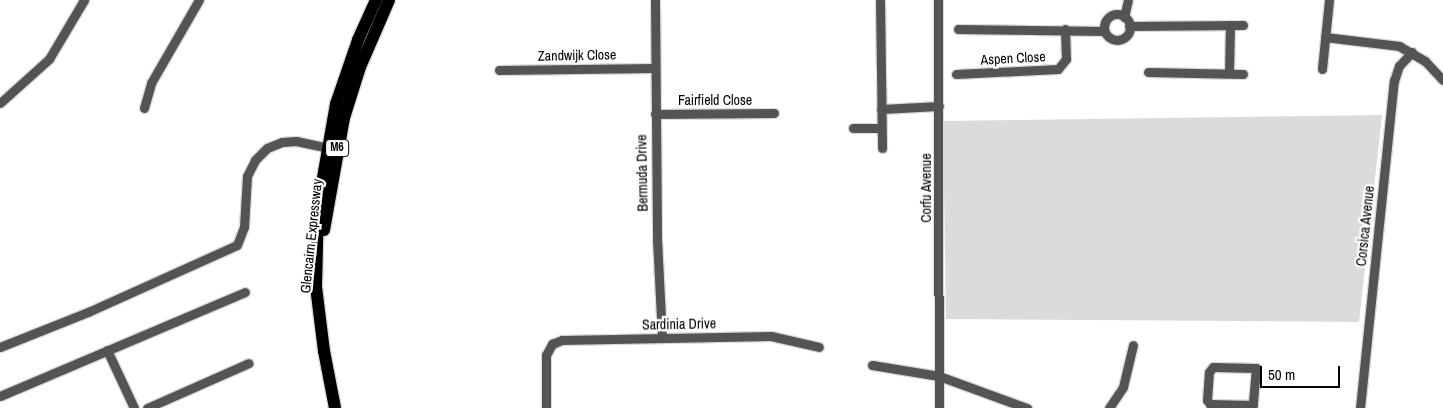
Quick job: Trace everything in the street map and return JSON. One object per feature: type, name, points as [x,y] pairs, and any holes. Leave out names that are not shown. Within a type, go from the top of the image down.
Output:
[{"type":"main road","name":"Glencairn Expressway","points":[[336,408],[324,351],[319,304],[331,149],[341,88],[376,0]]},
{"type":"main road","name":"Glencairn Expressway","points":[[331,149],[354,85],[389,0]]},
{"type":"street","points":[[0,103],[49,60],[84,0]]},
{"type":"street","points":[[144,108],[151,83],[199,0]]},
{"type":"street","points":[[880,0],[882,148]]},
{"type":"street","name":"Corfu Avenue","points":[[938,0],[940,408]]},
{"type":"street","points":[[1128,0],[1124,17],[1130,26]]},
{"type":"street","points":[[1322,70],[1329,0]]},
{"type":"street","name":"Bermuda Drive","points":[[654,4],[655,114],[662,338]]},
{"type":"street","points":[[1124,17],[1109,17],[1104,31],[1108,37],[1118,40],[1126,35],[1130,26]]},
{"type":"street","points":[[1229,73],[1230,25]]},
{"type":"street","points":[[1130,26],[1243,25]]},
{"type":"street","name":"Aspen Close","points":[[958,29],[1104,31]]},
{"type":"street","name":"Aspen Close","points":[[956,74],[1058,69],[1066,59],[1065,29]]},
{"type":"street","points":[[1326,37],[1398,46],[1412,52],[1443,80]]},
{"type":"street","name":"Corsica Avenue","points":[[1360,408],[1394,81],[1399,66],[1412,52]]},
{"type":"street","name":"Zandwijk Close","points":[[499,70],[655,68]]},
{"type":"street","points":[[1148,72],[1243,74]]},
{"type":"street","points":[[881,109],[939,106]]},
{"type":"street","name":"Fairfield Close","points":[[655,114],[774,113]]},
{"type":"street","points":[[852,128],[881,128]]},
{"type":"street","points":[[0,347],[88,312],[234,246],[241,238],[244,227],[248,176],[258,156],[274,145],[289,141],[331,149]]},
{"type":"street","points":[[0,396],[245,292]]},
{"type":"street","name":"Sardinia Drive","points":[[546,408],[546,355],[548,347],[562,340],[771,336],[819,347]]},
{"type":"street","points":[[1109,408],[1123,387],[1133,345]]},
{"type":"street","points":[[107,350],[134,408]]},
{"type":"street","points":[[147,408],[250,363]]},
{"type":"street","points":[[872,365],[939,376],[1026,408]]},
{"type":"street","points":[[1256,368],[1253,405],[1219,407],[1210,404],[1206,400],[1210,369],[1256,368]]},
{"type":"shaded area","points":[[1382,115],[1359,322],[946,319],[943,121]]}]
